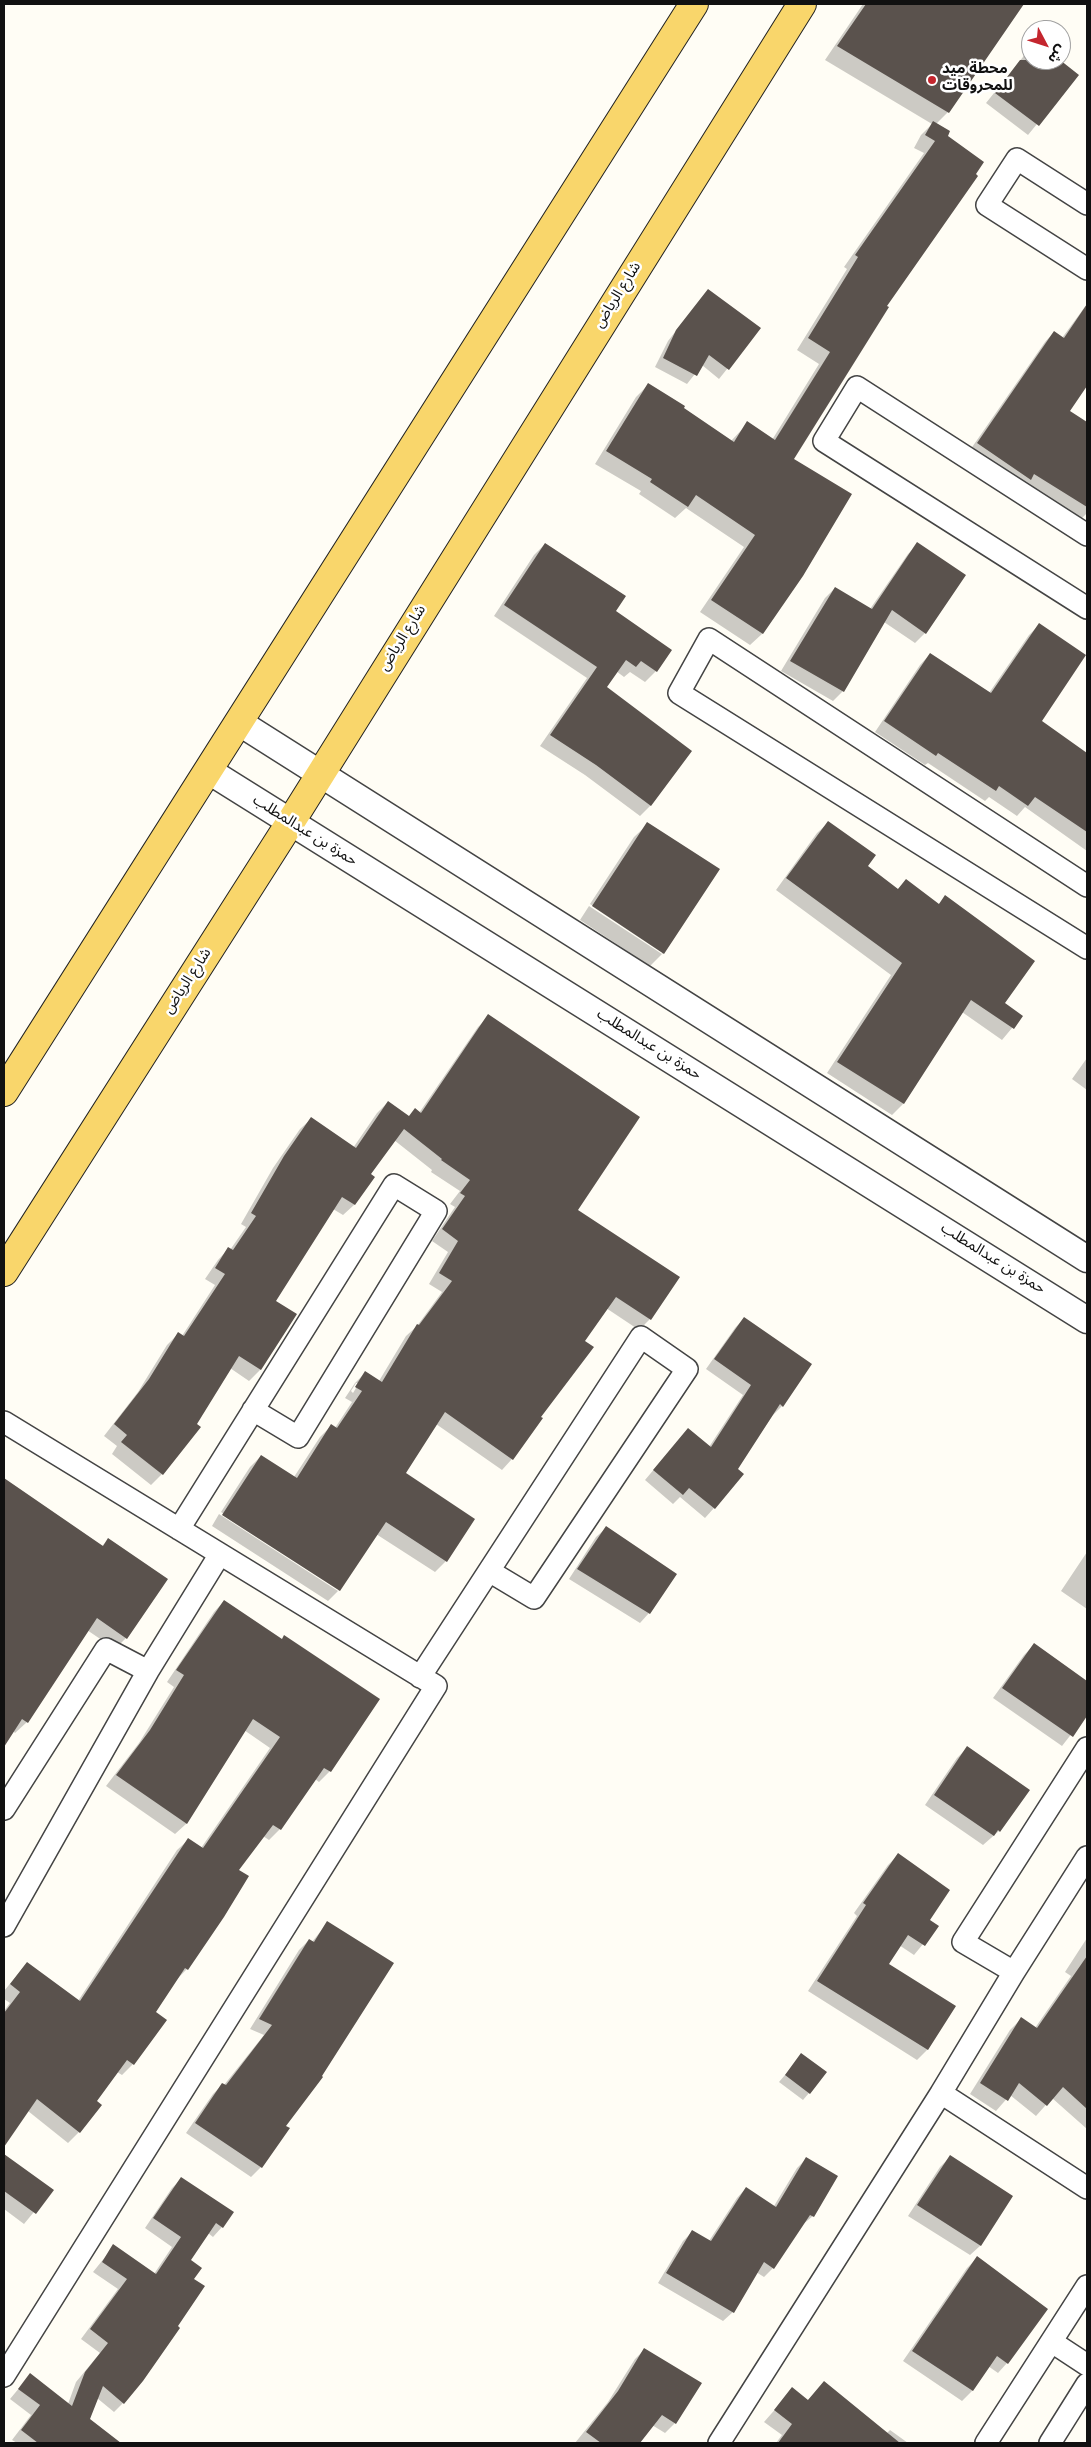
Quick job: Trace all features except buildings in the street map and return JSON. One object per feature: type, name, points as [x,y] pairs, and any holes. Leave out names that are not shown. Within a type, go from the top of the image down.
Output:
[{"type":"main road","points":[[4,1092],[240,723],[694,4]]},
{"type":"main road","name":"شارع الرياض","points":[[4,1272],[290,823],[802,4]]},
{"type":"street","points":[[1087,204],[1017,159],[987,205],[1087,269]]},
{"type":"street","points":[[1087,535],[857,387],[824,441],[1087,608]]},
{"type":"street","points":[[1087,886],[709,639],[679,693],[1087,948]]},
{"type":"street","points":[[240,723],[1087,1259]]},
{"type":"street","name":"حمزة بن عبدالمطلب","points":[[209,771],[1087,1320]]},
{"type":"street","points":[[179,1529],[253,1410],[394,1185],[436,1211],[298,1436],[253,1410]]},
{"type":"street","points":[[420,1677],[640,1338],[687,1369],[534,1598],[489,1571]]},
{"type":"street","points":[[4,1422],[436,1686],[4,2376]]},
{"type":"street","points":[[4,1926],[148,1672],[220,1554]]},
{"type":"street","points":[[4,1809],[106,1649],[148,1672]]},
{"type":"street","points":[[1014,1972],[963,1942],[1087,1748]]},
{"type":"street","points":[[719,2443],[941,2093],[1014,1972],[1087,1857]]},
{"type":"street","points":[[941,2093],[1087,2188]]},
{"type":"street","points":[[986,2443],[1087,2286]]},
{"type":"street","points":[[1052,2342],[1087,2365]]},
{"type":"street","points":[[1050,2443],[1087,2384]]},
{"type":"place","name":"محطة ميد للمحروقات","points":[[932,80]]}]
